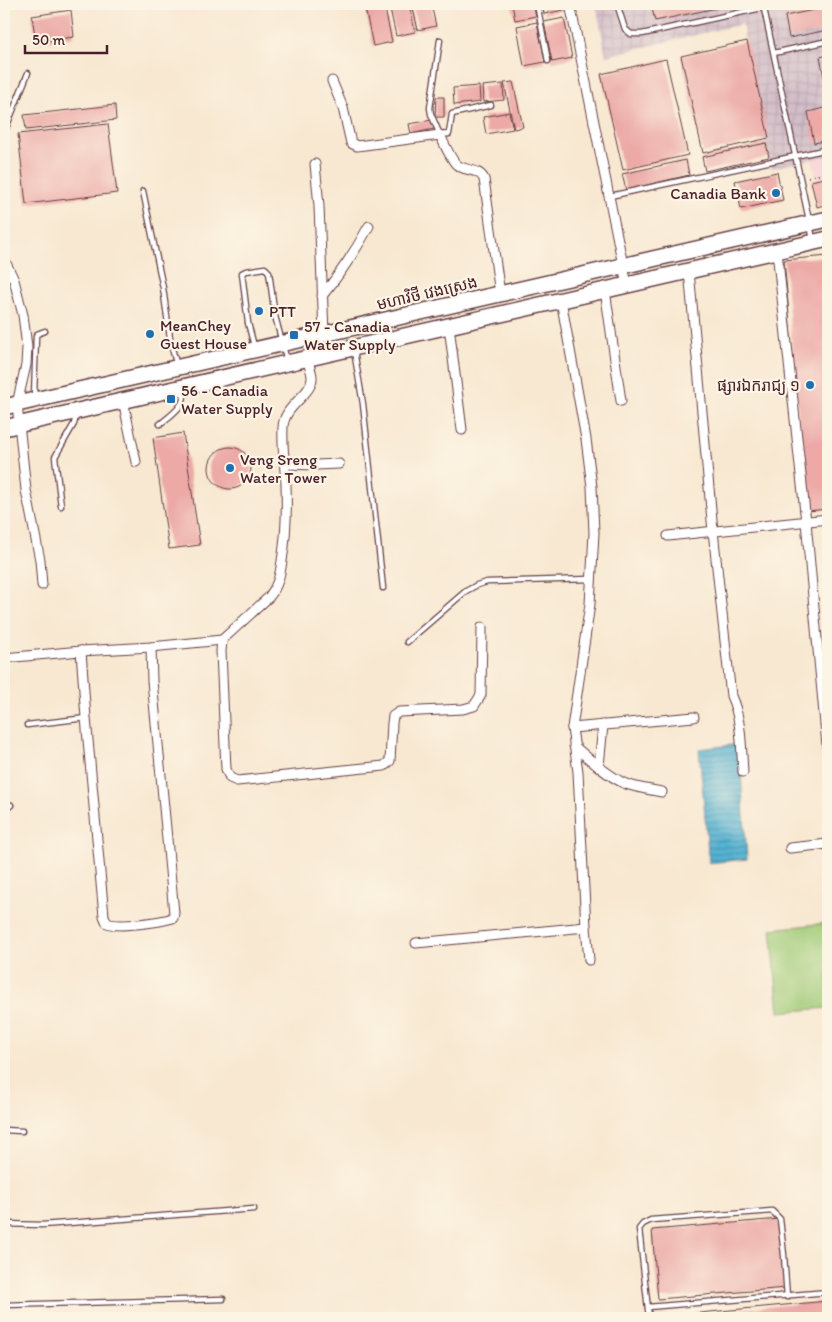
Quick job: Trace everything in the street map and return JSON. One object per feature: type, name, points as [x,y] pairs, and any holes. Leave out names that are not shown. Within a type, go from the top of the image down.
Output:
[{"type":"main road","name":"មហាវិថី វេងស្រេង","points":[[10,406],[828,219]]},
{"type":"main road","points":[[4,428],[821,241]]},
{"type":"street","points":[[570,4],[627,285]]},
{"type":"street","points":[[332,81],[343,108],[350,143],[353,145],[440,135],[455,163],[477,171],[482,175],[500,294]]},
{"type":"street","points":[[315,164],[319,206],[324,334]]},
{"type":"street","points":[[322,296],[355,252],[369,226]]},
{"type":"street","points":[[778,251],[828,756]]},
{"type":"street","points":[[4,259],[14,280],[23,316],[27,347],[26,365],[10,406],[19,424],[26,490],[40,560],[42,585]]},
{"type":"street","points":[[689,271],[713,532],[731,696],[739,725],[742,772]]},
{"type":"street","points":[[605,290],[621,401]]},
{"type":"street","points":[[561,300],[586,440],[592,487],[594,533],[590,604],[572,728],[578,772],[589,960]]},
{"type":"street","points":[[449,326],[462,430]]},
{"type":"street","points":[[4,658],[222,640],[269,596],[275,590],[278,582],[286,542],[283,426],[285,416],[310,385],[312,377],[307,358]]},
{"type":"street","points":[[123,400],[136,462]]},
{"type":"street","points":[[285,464],[340,464]]},
{"type":"street","points":[[668,536],[828,519]]},
{"type":"street","points":[[222,640],[226,769],[230,778],[237,781],[384,766],[390,760],[393,716],[399,712],[463,709],[474,706],[481,695],[482,627]]},
{"type":"street","points":[[81,651],[104,916],[107,923],[124,924],[163,921],[173,918],[174,913],[152,681],[152,647]]},
{"type":"street","points":[[572,728],[694,717]]},
{"type":"street","points":[[599,766],[603,725]]},
{"type":"street","points":[[574,746],[610,775],[625,783],[662,792]]},
{"type":"street","points":[[790,848],[828,844]]},
{"type":"street","points":[[416,944],[586,927]]},
{"type":"lane","points":[[536,4],[548,61]]},
{"type":"lane","points":[[617,4],[626,29],[631,34],[642,34],[780,4]]},
{"type":"lane","points":[[764,6],[810,223],[821,241]]},
{"type":"lane","points":[[440,40],[430,108],[440,135],[450,132],[452,114],[491,105]]},
{"type":"lane","points":[[774,53],[828,41]]},
{"type":"lane","points":[[4,133],[28,73]]},
{"type":"lane","points":[[609,196],[828,149]]},
{"type":"lane","points":[[143,191],[163,288],[171,344],[178,368]]},
{"type":"lane","points":[[255,350],[248,323],[242,273],[265,268],[287,363]]},
{"type":"lane","points":[[34,401],[36,336],[45,331]]},
{"type":"lane","points":[[353,348],[363,404],[383,588]]},
{"type":"lane","points":[[160,424],[177,411],[185,394],[183,387]]},
{"type":"lane","points":[[61,506],[55,457],[74,424],[78,411]]},
{"type":"lane","points":[[407,642],[466,591],[477,585],[487,582],[591,579]]},
{"type":"lane","points":[[27,725],[86,718]]},
{"type":"lane","points":[[4,811],[11,805]]},
{"type":"lane","points":[[4,1130],[22,1131]]},
{"type":"lane","points":[[4,1224],[42,1225],[254,1209]]},
{"type":"lane","points":[[649,1318],[639,1229],[643,1224],[651,1220],[772,1210],[780,1219],[786,1297]]},
{"type":"lane","points":[[648,1307],[828,1292]]},
{"type":"lane","points":[[4,1305],[223,1299]]},
{"type":"path","points":[[800,179],[828,172]]},
{"type":"shaded area","points":[[596,4],[828,4],[828,156],[771,168],[742,24],[606,56]]},
{"type":"shaded area","points":[[828,156],[828,208],[823,209],[812,160]]},
{"type":"green space","points":[[828,923],[828,1008],[779,1012],[771,929]]},
{"type":"water","points":[[739,744],[747,859],[709,863],[699,749]]},
{"type":"building","points":[[384,4],[392,42],[373,46],[365,8]]},
{"type":"building","points":[[389,4],[409,4],[415,32],[396,36]]},
{"type":"building","points":[[412,4],[431,4],[436,26],[418,30]]},
{"type":"building","points":[[512,4],[533,4],[536,16],[515,20]]},
{"type":"building","points":[[542,4],[563,4],[564,10],[544,14]]},
{"type":"building","points":[[651,4],[731,4],[731,5],[655,21]]},
{"type":"building","points":[[828,7],[828,30],[789,38],[785,16]]},
{"type":"building","points":[[71,10],[74,37],[36,42],[32,16]]},
{"type":"building","points":[[564,18],[572,58],[552,62],[544,22]]},
{"type":"building","points":[[537,22],[545,62],[524,66],[517,26]]},
{"type":"building","points":[[747,41],[769,138],[703,153],[681,56]]},
{"type":"building","points":[[828,55],[828,91],[827,91],[820,57]]},
{"type":"building","points":[[666,59],[688,155],[623,170],[601,74]]},
{"type":"building","points":[[513,82],[523,127],[514,129],[504,83]]},
{"type":"building","points":[[503,84],[504,100],[483,102],[482,86]]},
{"type":"building","points":[[479,86],[480,102],[454,105],[453,88]]},
{"type":"building","points":[[436,97],[444,97],[444,117],[435,117]]},
{"type":"building","points":[[115,105],[116,120],[26,130],[24,115]]},
{"type":"building","points":[[828,107],[828,140],[814,143],[808,112]]},
{"type":"building","points":[[509,112],[513,129],[486,134],[483,117]]},
{"type":"building","points":[[432,120],[434,129],[411,134],[409,124]]},
{"type":"building","points":[[108,124],[117,193],[26,204],[18,134]]},
{"type":"building","points":[[766,143],[769,157],[705,171],[702,157]]},
{"type":"building","points":[[686,160],[689,175],[626,190],[622,174]]},
{"type":"building","points":[[777,172],[783,200],[741,209],[735,181]]},
{"type":"building","points":[[828,177],[828,204],[817,207],[811,181]]},
{"type":"building","name":"ផ្សារឯករាជ្យ ១","points":[[828,256],[828,509],[807,511],[784,260]]},
{"type":"building","points":[[183,433],[200,545],[169,549],[153,438]]},
{"type":"building","name":"Veng Sreng Water Tower","points":[[230,447],[245,453],[251,468],[245,483],[230,489],[215,483],[209,468],[215,453]]},
{"type":"building","points":[[780,1219],[786,1288],[658,1299],[652,1230]]},
{"type":"building","points":[[828,1301],[828,1318],[656,1318],[656,1317]]},
{"type":"place","name":"Canadia Bank","points":[[776,193]]},
{"type":"place","name":"PTT","points":[[259,311]]},
{"type":"place","name":"MeanChey Guest House","points":[[150,334]]},
{"type":"place","name":"57 - Canadia Water Supply","points":[[294,335]]},
{"type":"place","name":"ផ្សារឯករាជ្យ ១","points":[[810,385]]},
{"type":"place","name":"56 - Canadia Water Supply","points":[[171,399]]},
{"type":"place","name":"Veng Sreng Water Tower","points":[[230,468]]}]
